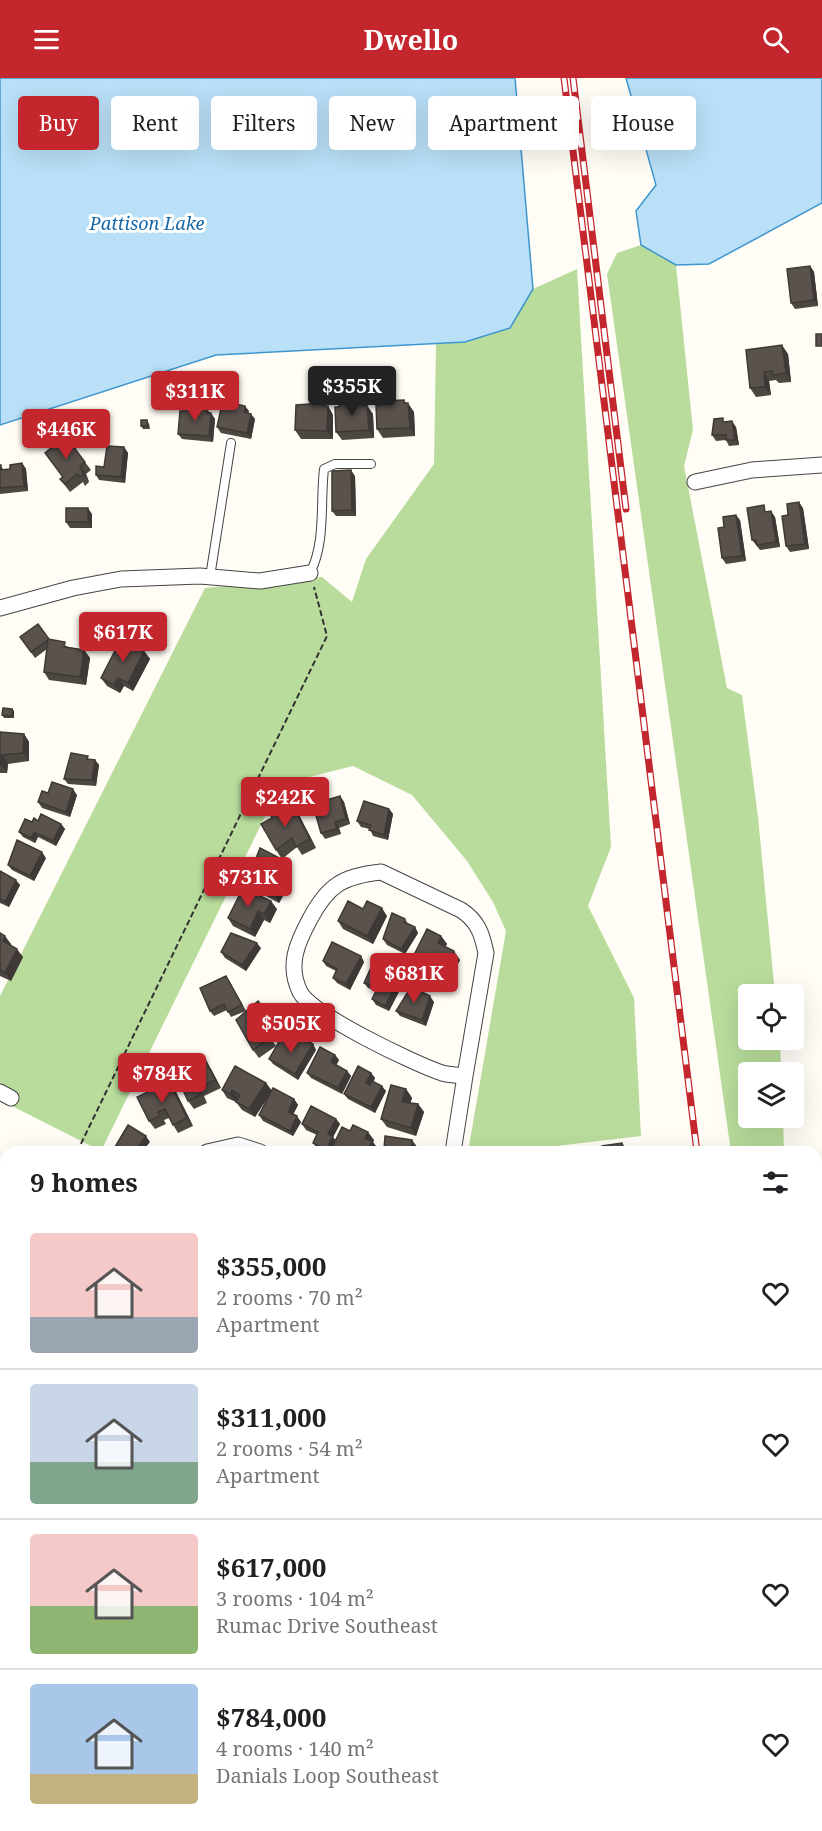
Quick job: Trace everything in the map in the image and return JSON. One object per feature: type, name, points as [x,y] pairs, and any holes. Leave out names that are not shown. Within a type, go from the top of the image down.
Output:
[{"type":"street","points":[[695,483],[781,466],[822,465]]},
{"type":"street","points":[[0,608],[73,588],[121,579],[210,577],[260,581],[310,573]]},
{"type":"street","points":[[454,1146],[486,953],[482,933],[472,917],[461,910],[381,872],[347,877],[322,897],[297,943],[293,961],[301,993],[315,1008],[336,1023],[442,1073],[465,1076]]},
{"type":"lane","points":[[210,577],[231,443]]},
{"type":"lane","points":[[310,573],[315,563],[320,537],[324,469],[335,464],[371,464]]},
{"type":"path","points":[[80,1146],[327,636],[310,573]]},
{"type":"green space","points":[[641,245],[676,265],[693,430],[684,466],[727,688],[742,695],[758,817],[774,984],[738,984],[738,1050],[780,1050],[781,1062],[738,1062],[738,1128],[783,1128],[784,1146],[730,1146],[607,274],[617,253]]},
{"type":"green space","points":[[577,269],[611,847],[588,906],[634,998],[641,1136],[556,1146],[469,1146],[506,931],[493,902],[467,861],[412,795],[353,766],[281,784],[103,1146],[91,1146],[0,1100],[0,996],[205,588],[322,577],[352,602],[366,559],[434,464],[436,343],[510,328],[533,289]]},
{"type":"water","name":"Pattison Lake","points":[[0,78],[515,78],[517,96],[428,96],[428,150],[521,150],[533,289],[510,328],[465,342],[216,355],[0,425]]},
{"type":"water","points":[[626,78],[822,78],[822,203],[709,264],[676,265],[641,245],[636,211],[656,185],[646,150],[696,150],[696,96],[631,96]]},
{"type":"building","points":[[810,266],[814,300],[791,303],[787,269]]},
{"type":"building","points":[[816,334],[822,334],[822,346],[816,346]]},
{"type":"building","points":[[782,345],[786,373],[773,375],[772,371],[764,372],[765,387],[750,388],[746,350]]},
{"type":"building","points":[[404,400],[404,403],[408,403],[410,428],[377,429],[376,405],[380,405],[380,401]]},
{"type":"building","points":[[227,402],[245,406],[244,412],[251,414],[247,433],[217,427],[222,404],[226,405]]},
{"type":"building","points":[[363,402],[363,406],[367,405],[369,430],[336,432],[335,407],[339,407],[339,403]]},
{"type":"building","points":[[323,403],[323,406],[328,406],[327,431],[295,430],[296,405]]},
{"type":"building","points":[[184,408],[207,409],[206,413],[211,413],[209,436],[178,434],[180,411],[184,411]]},
{"type":"building","points":[[723,418],[723,422],[732,421],[735,440],[726,440],[726,435],[712,435],[714,419]]},
{"type":"building","points":[[141,420],[147,420],[148,426],[141,426]]},
{"type":"building","points":[[67,435],[85,462],[80,466],[83,474],[80,477],[77,474],[65,484],[60,479],[63,477],[45,453]]},
{"type":"building","points":[[107,446],[124,447],[121,477],[96,475],[96,466],[104,467]]},
{"type":"building","points":[[22,463],[24,486],[0,488],[0,465],[1,470],[10,469],[10,465]]},
{"type":"building","points":[[351,470],[352,510],[332,511],[332,471]]},
{"type":"building","points":[[799,502],[805,544],[786,546],[782,516],[788,515],[787,504]]},
{"type":"building","points":[[764,505],[765,512],[771,511],[776,542],[757,545],[756,540],[752,540],[747,508]]},
{"type":"building","points":[[66,508],[88,508],[88,522],[66,522]]},
{"type":"building","points":[[736,515],[742,556],[722,558],[718,528],[724,527],[723,517]]},
{"type":"building","points":[[38,624],[49,639],[31,652],[20,637]]},
{"type":"building","points":[[48,639],[65,642],[64,647],[84,650],[80,677],[44,672]]},
{"type":"building","points":[[121,639],[144,651],[128,683],[118,678],[114,685],[101,678]]},
{"type":"building","points":[[3,708],[12,709],[12,716],[2,715]]},
{"type":"building","points":[[0,732],[24,734],[23,753],[2,755],[1,765],[0,765]]},
{"type":"building","points":[[71,753],[88,756],[87,759],[95,760],[92,780],[64,779]]},
{"type":"building","points":[[52,782],[73,789],[66,812],[38,802],[42,791],[48,793]]},
{"type":"building","points":[[340,796],[346,819],[335,822],[337,829],[321,833],[315,812],[319,810],[317,803]]},
{"type":"building","points":[[364,801],[389,809],[384,835],[369,830],[371,825],[357,821]]},
{"type":"building","points":[[278,806],[282,813],[293,807],[310,839],[296,847],[292,838],[276,850],[261,824],[272,818],[269,811]]},
{"type":"building","points":[[41,814],[61,824],[53,841],[34,832],[31,838],[19,832],[25,819],[32,822],[34,818],[38,821]]},
{"type":"building","points":[[17,840],[42,852],[30,876],[8,865]]},
{"type":"building","points":[[260,848],[285,861],[277,878],[281,880],[274,894],[247,881]]},
{"type":"building","points":[[0,871],[16,880],[5,902],[0,899]]},
{"type":"building","points":[[243,888],[271,901],[264,914],[258,911],[250,929],[228,918]]},
{"type":"building","points":[[348,901],[363,909],[367,901],[382,908],[367,936],[338,921]]},
{"type":"building","points":[[392,913],[415,927],[401,949],[383,939]]},
{"type":"building","points":[[427,929],[441,936],[438,943],[454,951],[443,973],[437,970],[435,974],[420,966],[422,962],[413,957]]},
{"type":"building","points":[[0,933],[5,936],[3,941],[17,949],[5,973],[0,970]]},
{"type":"building","points":[[231,933],[257,943],[242,965],[221,952]]},
{"type":"building","points":[[332,942],[361,956],[346,984],[333,978],[337,969],[323,961]]},
{"type":"building","points":[[374,961],[401,974],[385,1006],[372,999],[378,987],[364,983]]},
{"type":"building","points":[[226,976],[242,1005],[228,1012],[224,1004],[210,1011],[200,988]]},
{"type":"building","points":[[411,987],[430,996],[422,1020],[396,1011]]},
{"type":"building","points":[[258,1001],[270,1023],[264,1028],[270,1037],[253,1050],[236,1020]]},
{"type":"building","points":[[301,1037],[313,1044],[295,1074],[269,1059],[281,1038],[294,1048]]},
{"type":"building","points":[[320,1047],[335,1055],[331,1062],[347,1071],[338,1088],[307,1073]]},
{"type":"building","points":[[195,1058],[198,1064],[206,1061],[215,1080],[198,1088],[201,1094],[188,1101],[176,1075],[184,1071],[181,1065]]},
{"type":"building","points":[[235,1066],[266,1083],[249,1109],[236,1102],[240,1095],[232,1090],[230,1094],[222,1090]]},
{"type":"building","points":[[358,1066],[371,1073],[366,1083],[370,1085],[372,1081],[382,1086],[371,1107],[344,1094]]},
{"type":"building","points":[[169,1082],[187,1118],[173,1125],[165,1109],[158,1112],[160,1116],[149,1121],[137,1097]]},
{"type":"building","points":[[391,1085],[406,1089],[402,1102],[418,1104],[411,1128],[381,1119]]},
{"type":"building","points":[[273,1088],[294,1099],[288,1112],[297,1116],[290,1131],[259,1115]]},
{"type":"building","points":[[311,1106],[336,1119],[328,1134],[333,1136],[328,1146],[319,1146],[313,1143],[318,1132],[302,1124]]},
{"type":"building","points":[[128,1125],[146,1136],[139,1146],[116,1146]]},
{"type":"building","points":[[353,1125],[368,1132],[365,1138],[372,1141],[370,1146],[333,1146],[342,1127],[350,1131]]},
{"type":"building","points":[[385,1136],[412,1140],[412,1146],[384,1146]]},
{"type":"building","points":[[622,1143],[623,1146],[602,1146]]},
{"type":"railway","points":[[564,78],[696,1146]]},
{"type":"railway","points":[[573,78],[626,509]]}]
